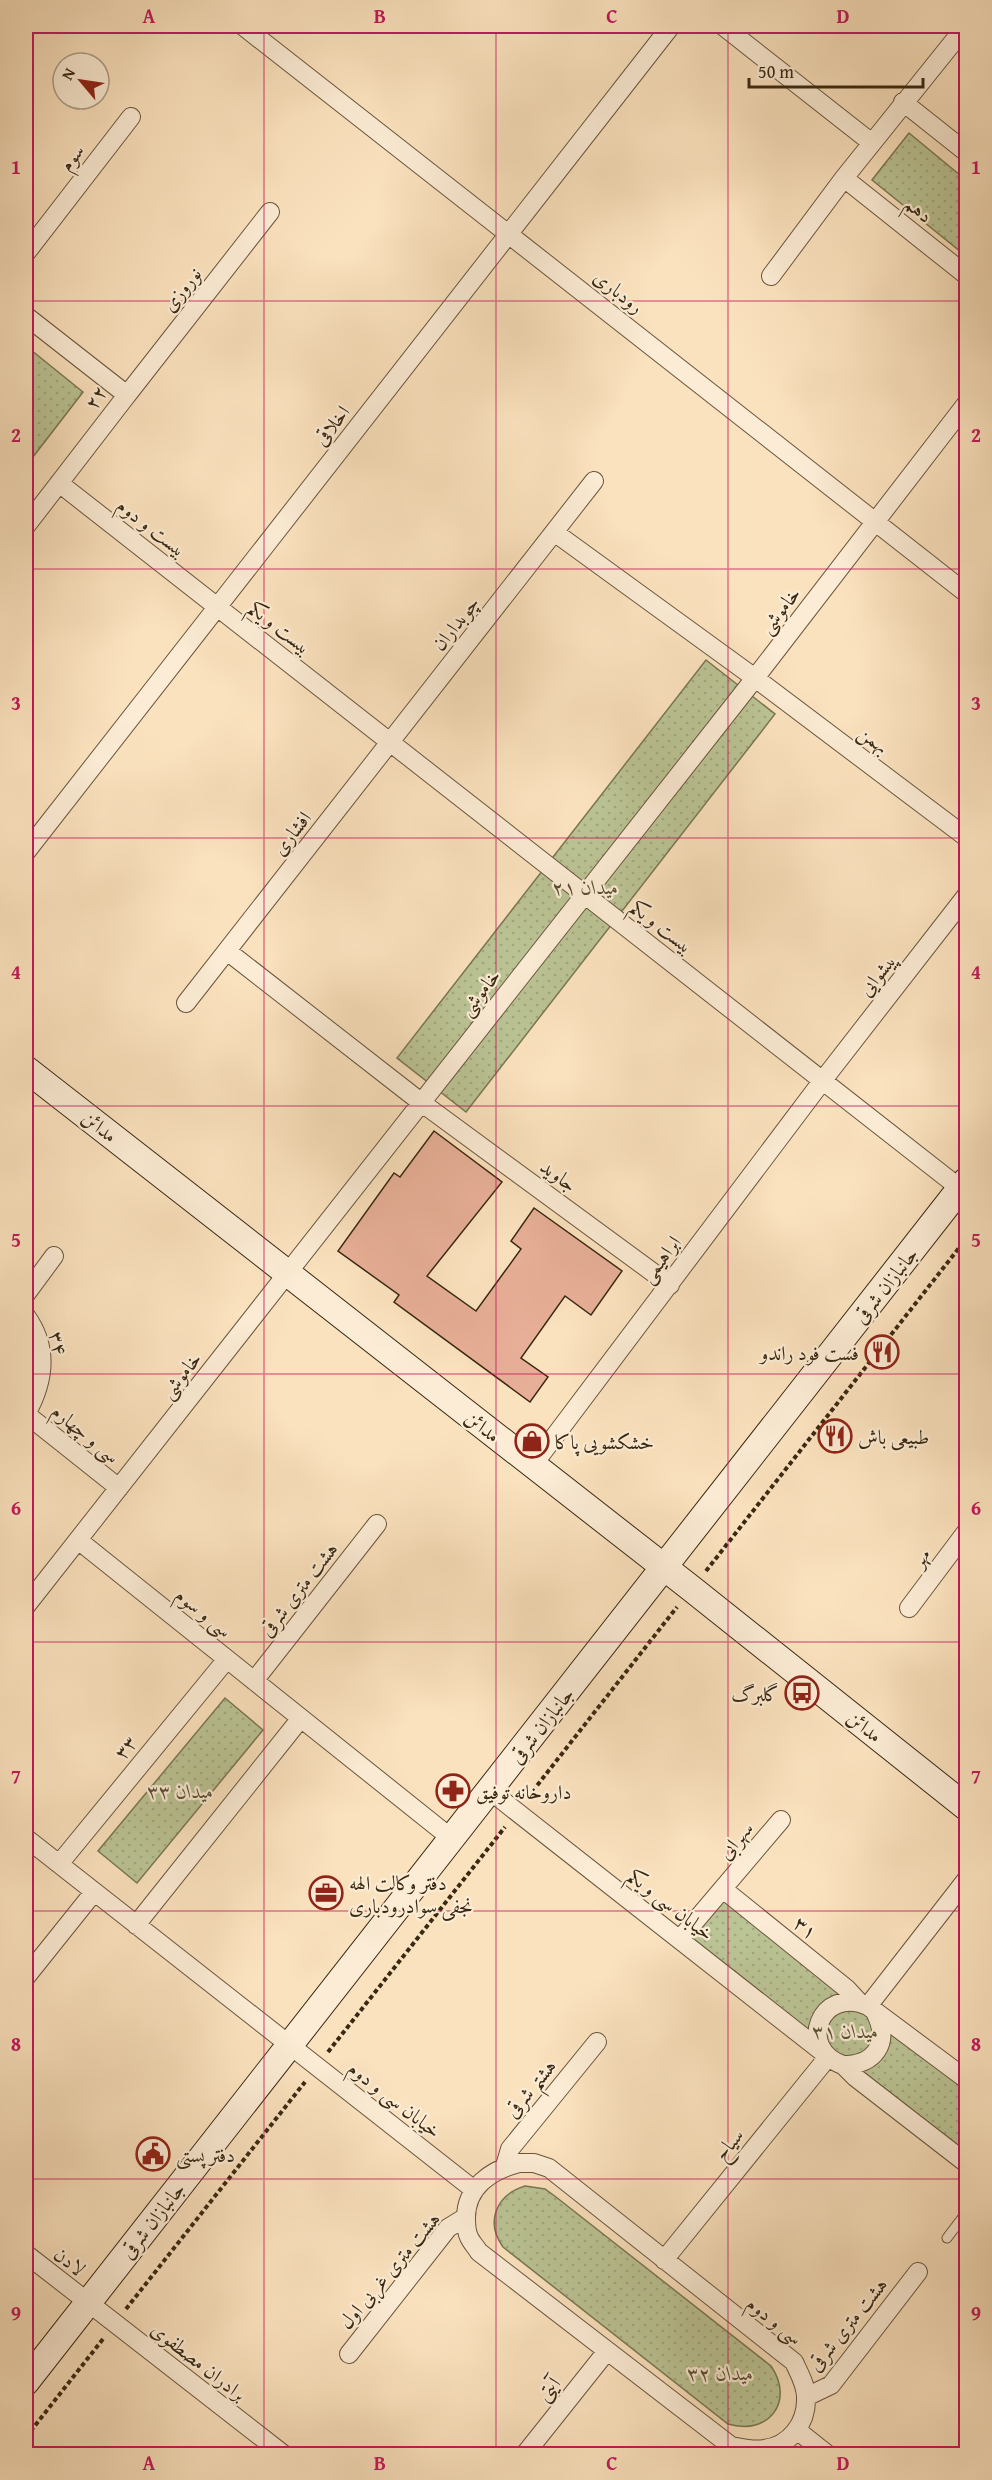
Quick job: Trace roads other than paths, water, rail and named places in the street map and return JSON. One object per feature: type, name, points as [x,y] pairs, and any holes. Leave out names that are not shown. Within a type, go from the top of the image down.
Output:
[{"type":"main road","name":"مدائن","points":[[26,1069],[664,1567],[966,1807]]},
{"type":"main road","name":"جانبازان شرقی","points":[[26,2382],[964,1187]]},
{"type":"street","name":"رودباری","points":[[243,26],[966,593]]},
{"type":"street","name":"اخلاقی","points":[[26,852],[671,26]]},
{"type":"street","points":[[723,26],[872,142]]},
{"type":"street","points":[[771,276],[903,102],[966,26]]},
{"type":"street","points":[[903,102],[966,152]]},
{"type":"street","name":"سوم","points":[[26,253],[131,117]]},
{"type":"street","name":"دهم","points":[[844,178],[966,275]]},
{"type":"street","name":"نوروزی","points":[[127,395],[270,212]]},
{"type":"street","name":"۲۲","points":[[26,316],[127,395],[26,526]]},
{"type":"street","name":"خاموشی","points":[[26,1606],[755,678],[966,404]]},
{"type":"street","name":"چوبداران","points":[[390,742],[594,481]]},
{"type":"street","name":"بیست و دوم","points":[[59,483],[217,607]]},
{"type":"street","points":[[554,532],[755,678]]},
{"type":"street","name":"بیست و یکم","points":[[217,607],[823,1080],[964,1187]]},
{"type":"street","name":"بهمن","points":[[755,678],[966,837]]},
{"type":"street","name":"افشاری","points":[[186,1003],[390,742]]},
{"type":"street","name":"پیشوایی","points":[[823,1080],[966,896]]},
{"type":"street","points":[[227,951],[422,1103]]},
{"type":"street","name":"ابراهیمی","points":[[533,1465],[823,1080]]},
{"type":"street","name":"جاوید","points":[[422,1103],[669,1285]]},
{"type":"street","points":[[26,1294],[54,1256]]},
{"type":"street","name":"۳۴","points":[[26,1316],[40,1346],[42,1370],[37,1393],[26,1414]]},
{"type":"street","name":"سی و چهارم","points":[[26,1414],[119,1488]]},
{"type":"street","name":"هشت متری شرقی","points":[[254,1681],[377,1524]]},
{"type":"street","name":"مهر","points":[[909,1608],[966,1532]]},
{"type":"street","name":"سی و سوم","points":[[78,1540],[451,1838]]},
{"type":"street","name":"۳۳","points":[[59,1864],[227,1659]]},
{"type":"street","points":[[136,1925],[301,1718]]},
{"type":"street","name":"خیابان سی و یکم","points":[[489,1790],[966,2163]]},
{"type":"street","name":"سهرابی","points":[[723,1889],[781,1820]]},
{"type":"street","points":[[26,1838],[290,2045]]},
{"type":"street","points":[[867,2007],[966,1880]]},
{"type":"street","points":[[680,1939],[723,1889]]},
{"type":"street","name":"۳۱","points":[[723,1889],[867,2007],[966,2079]]},
{"type":"street","points":[[26,1977],[94,1892]]},
{"type":"street","points":[[838,2003],[867,2007],[881,2024],[882,2035],[874,2055],[865,2062],[854,2065],[832,2059],[817,2035],[818,2025],[823,2016],[838,2003]]},
{"type":"street","name":"هشتم شرقی","points":[[505,2166],[510,2149],[597,2042]]},
{"type":"street","name":"خیابان سی و دوم","points":[[290,2045],[473,2189]]},
{"type":"street","name":"سیاح","points":[[664,2260],[832,2059]]},
{"type":"street","name":"سی و دوم","points":[[505,2166],[527,2163],[549,2168],[794,2362],[803,2382],[806,2397],[804,2414],[798,2431]]},
{"type":"street","points":[[505,2166],[487,2176],[473,2189],[466,2207],[468,2235],[479,2252],[731,2446],[763,2452],[781,2445],[798,2431],[828,2454]]},
{"type":"street","name":"هشت متری غربی اول","points":[[350,2354],[448,2228],[466,2217]]},
{"type":"street","name":"لادن","points":[[26,2254],[88,2302]]},
{"type":"street","name":"هشت متری شرقی","points":[[806,2397],[831,2385],[918,2272]]},
{"type":"street","name":"برادران مصطفوی","points":[[88,2302],[283,2454]]},
{"type":"street","name":"آیتی","points":[[525,2454],[607,2351]]},
{"type":"lane","points":[[947,2238],[966,2213]]},
{"type":"place","name":"فست فود راندو","points":[[882,1352]]},
{"type":"place","name":"طبیعی باش","points":[[835,1436]]},
{"type":"place","name":"خشکشویی پاکا","points":[[532,1441]]},
{"type":"place","name":"گلبرگ","points":[[802,1693]]},
{"type":"place","name":"داروخانه توفیق","points":[[453,1791]]},
{"type":"place","name":"دفتر وکالت الهه نجفی سوادرودباری","points":[[326,1893]]},
{"type":"place","name":"دفتر پستی","points":[[153,2154]]},
{"type":"park label","name":"میدان ۲۱","points":[[586,886]]},
{"type":"park label","name":"میدان ۳۳","points":[[181,1790]]},
{"type":"park label","name":"میدان ۳۱","points":[[846,2030]]},
{"type":"park label","name":"میدان ۳۲","points":[[721,2372]]}]
